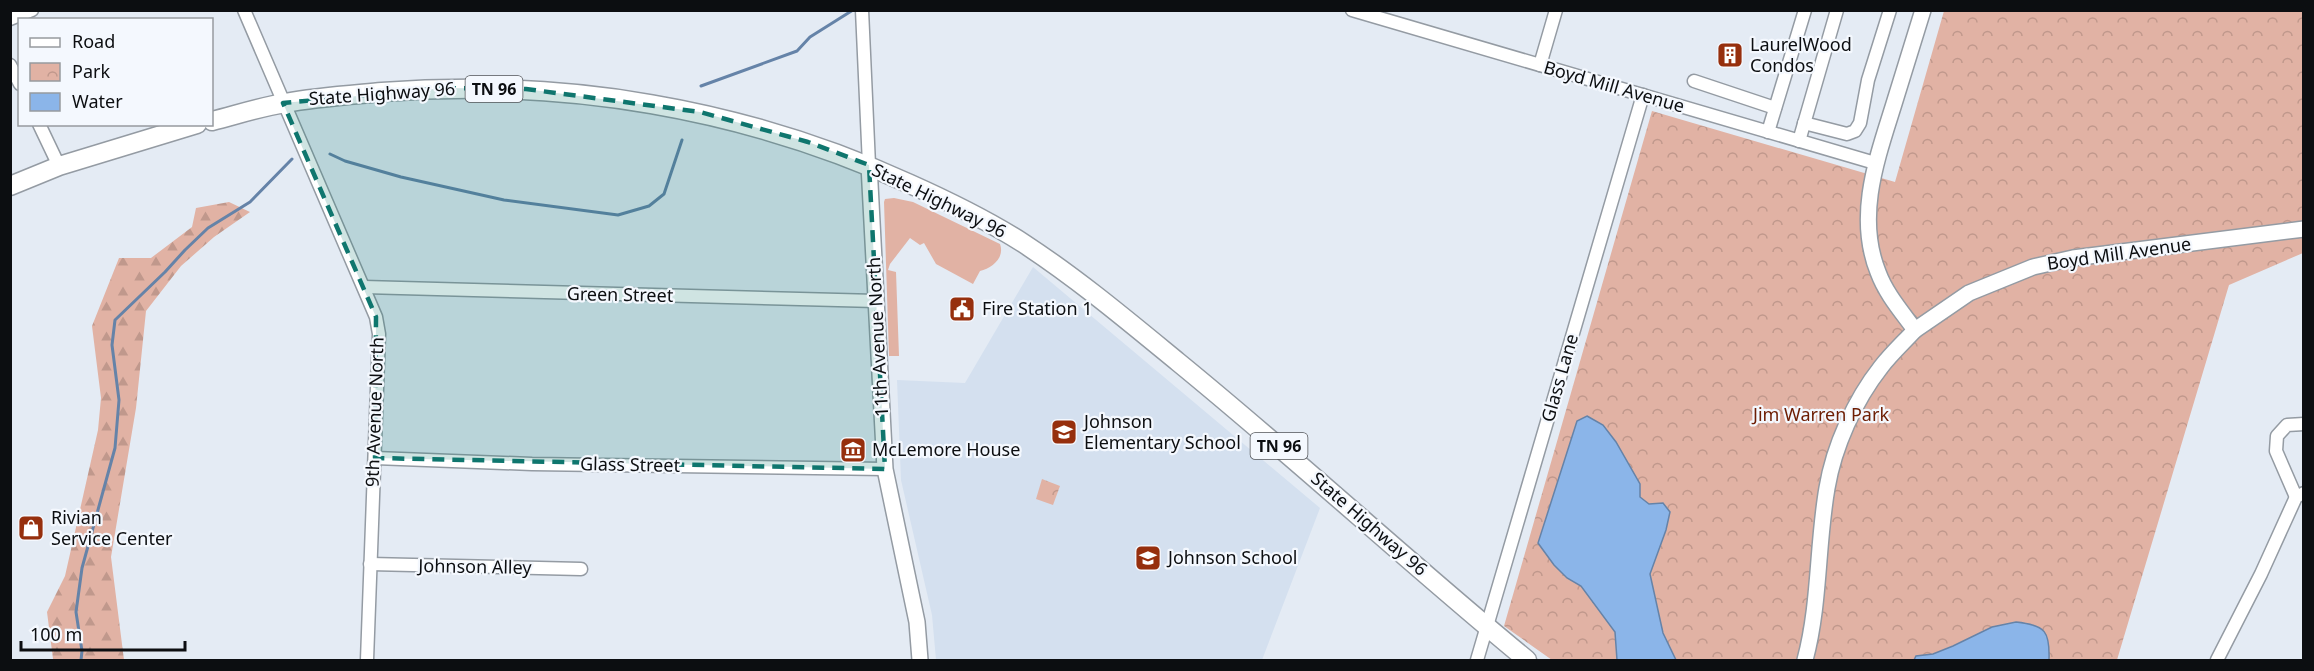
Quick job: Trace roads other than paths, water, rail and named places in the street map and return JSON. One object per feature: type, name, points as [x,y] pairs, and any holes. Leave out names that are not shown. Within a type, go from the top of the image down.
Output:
[{"type":"main road","name":"State Highway 96","points":[[213,121],[283,103],[348,95],[444,88],[526,89],[601,97],[700,112],[808,142],[869,165],[971,213],[1022,242],[1112,308],[1262,430],[1527,660]]},
{"type":"main road","points":[[10,186],[59,166],[190,126]]},
{"type":"street","points":[[10,19],[32,10]]},
{"type":"street","name":"9th Avenue North","points":[[244,10],[376,317],[379,334],[367,660]]},
{"type":"street","name":"Boyd Mill Avenue","points":[[1352,10],[1875,163]]},
{"type":"street","points":[[1540,65],[1556,10]]},
{"type":"street","points":[[1768,132],[1805,10]]},
{"type":"street","points":[[1798,141],[1837,10]]},
{"type":"street","points":[[1804,123],[1847,134],[1855,131],[1860,123],[1868,80],[1890,10]]},
{"type":"street","points":[[1916,330],[1889,295],[1878,272],[1870,243],[1867,216],[1875,163],[1923,10]]},
{"type":"street","name":"11th Avenue North","points":[[862,15],[885,469],[917,622],[920,660]]},
{"type":"street","points":[[10,64],[18,80]]},
{"type":"street","points":[[1694,81],[1775,108]]},
{"type":"street","name":"Glass Lane","points":[[1478,660],[1643,95]]},
{"type":"street","points":[[40,126],[59,166]]},
{"type":"street","name":"Boyd Mill Avenue","points":[[1805,660],[1815,613],[1827,485],[1835,455],[1856,408],[1881,368],[1916,330],[1969,293],[2033,267],[2073,258],[2304,229]]},
{"type":"street","name":"Green Street","points":[[364,287],[876,301]]},
{"type":"street","points":[[2217,660],[2300,495],[2276,451],[2277,436],[2287,425],[2304,424]]},
{"type":"street","name":"Glass Street","points":[[375,459],[532,464],[885,469]]},
{"type":"street","name":"Johnson Alley","points":[[369,564],[581,569]]},
{"type":"water","points":[[1587,416],[1603,425],[1616,442],[1640,484],[1640,497],[1649,504],[1663,503],[1670,512],[1650,574],[1663,633],[1676,660],[1617,660],[1615,632],[1581,586],[1567,578],[1554,565],[1538,543],[1577,421]]},
{"type":"water","points":[[2016,622],[2034,625],[2044,632],[2047,636],[2049,660],[1914,660],[1916,656],[1933,654],[1992,627]]},
{"type":"waterway","points":[[701,86],[797,51],[810,37],[853,10]]},
{"type":"waterway","points":[[330,154],[345,161],[401,177],[504,200],[618,215],[649,206],[664,194],[682,140]]},
{"type":"waterway","points":[[81,660],[82,651],[76,612],[82,568],[115,448],[119,400],[112,345],[115,320],[208,228],[250,202],[292,159]]},
{"type":"place","name":"LaurelWood Condos","points":[[1730,55]]},
{"type":"place","name":"Fire Station 1","points":[[962,309]]},
{"type":"place","name":"Johnson Elementary School","points":[[1064,432]]},
{"type":"place","name":"McLemore House","points":[[853,450]]},
{"type":"place","name":"Rivian Service Center","points":[[31,528]]},
{"type":"place","name":"Johnson School","points":[[1148,558]]},
{"type":"park label","name":"Jim Warren Park","points":[[1821,415]]}]
